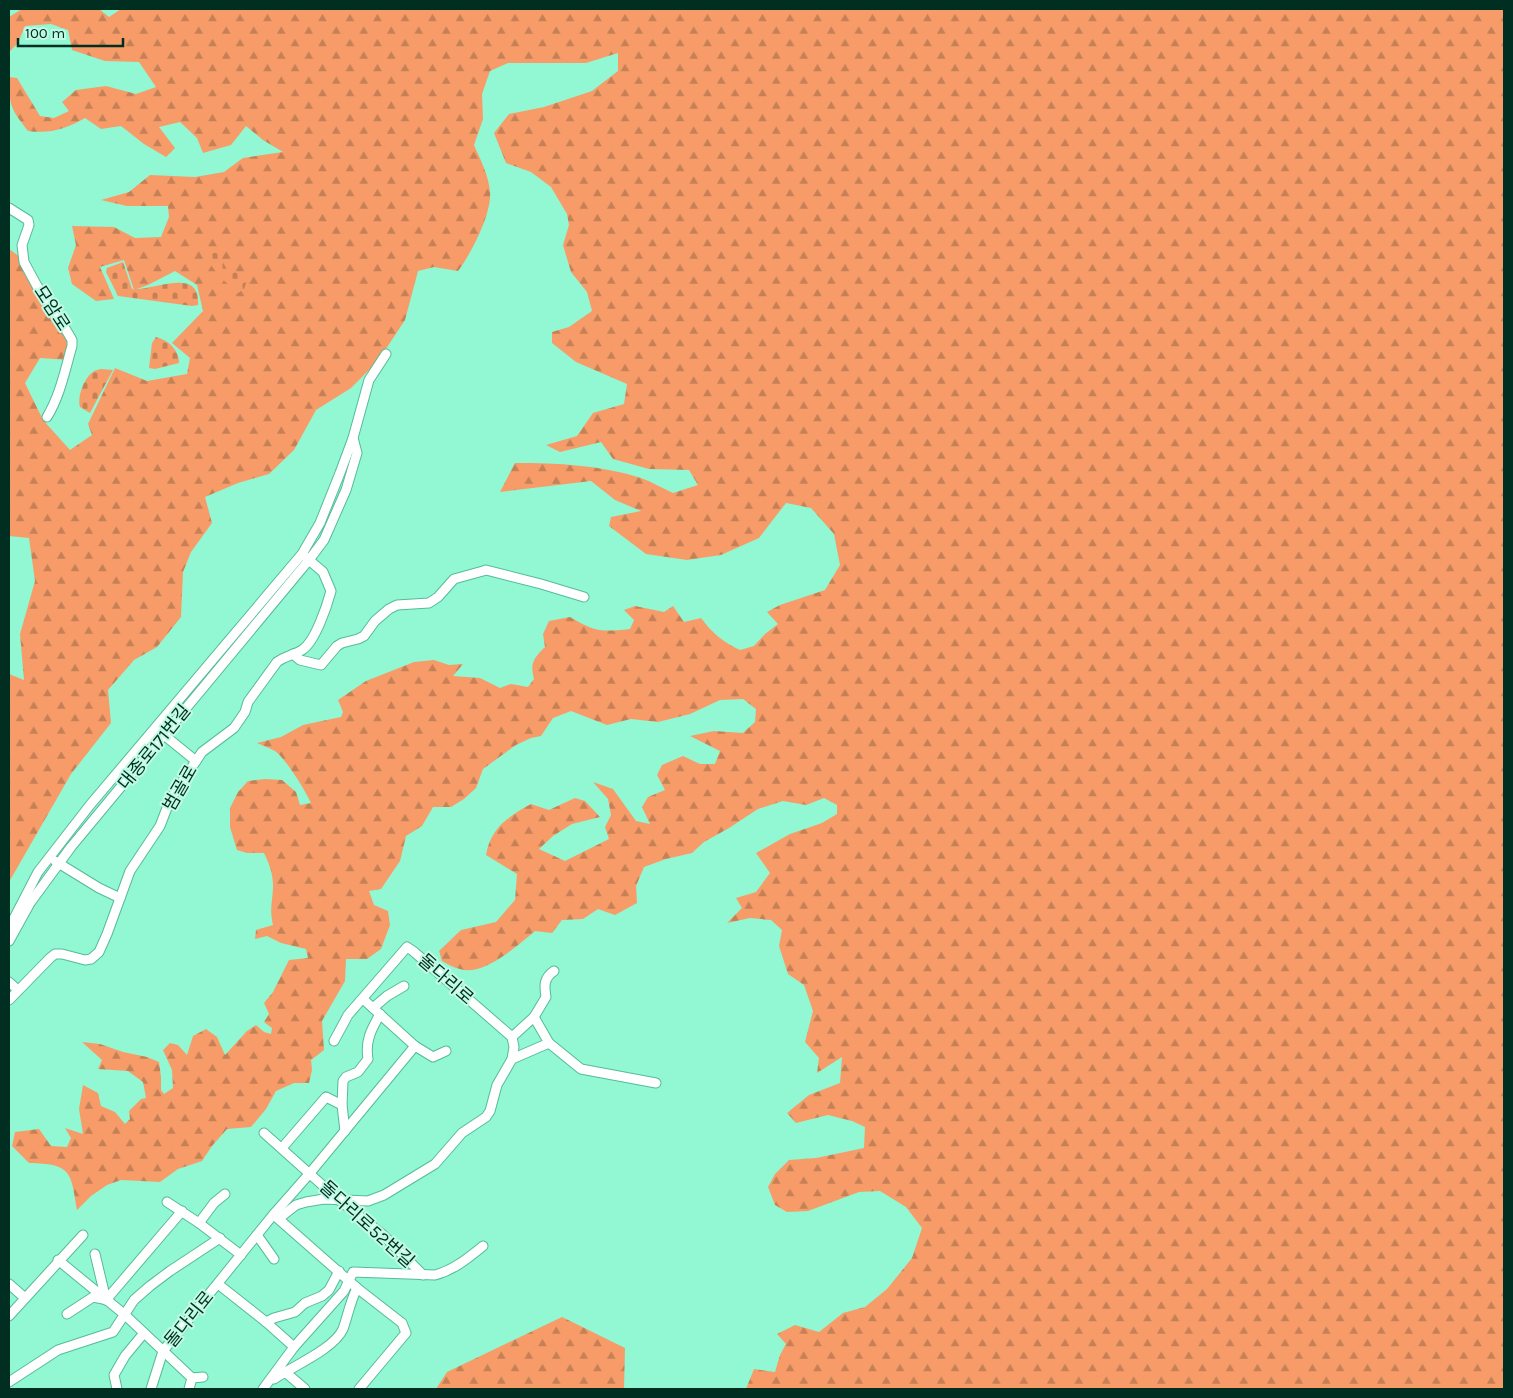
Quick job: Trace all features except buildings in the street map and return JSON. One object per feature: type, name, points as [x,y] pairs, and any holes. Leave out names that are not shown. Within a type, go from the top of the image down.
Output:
[{"type":"street","name":"모암로","points":[[9,208],[28,220],[29,225],[22,245],[24,262],[36,286],[53,308],[72,340],[60,388],[47,417]]},
{"type":"street","name":"대종로171번길","points":[[9,940],[30,903],[59,863],[306,557],[324,540],[346,490],[357,453],[353,438],[369,380],[386,354]]},
{"type":"street","name":"범골로","points":[[9,1000],[56,954],[85,960],[91,959],[94,956],[107,934],[134,864],[153,838],[170,800],[196,761],[209,746],[234,728],[245,712],[248,702],[277,662],[302,650],[314,638],[331,591],[322,572],[306,557]]},
{"type":"street","points":[[9,929],[38,872],[96,798],[306,557]]},
{"type":"street","points":[[293,654],[300,660],[321,665],[337,646],[358,639],[368,633],[375,621],[389,609],[397,605],[429,603],[438,597],[454,579],[486,570],[584,597]]},
{"type":"street","points":[[164,735],[196,761]]},
{"type":"street","points":[[49,857],[99,888],[120,898]]},
{"type":"street","name":"돌다리로","points":[[334,1041],[348,1015],[407,947],[512,1037]]},
{"type":"street","points":[[274,1214],[282,1216],[296,1205],[324,1199],[368,1201],[384,1195],[435,1164],[462,1133],[486,1117],[490,1111],[497,1085],[512,1059],[514,1047],[512,1037],[534,1017],[550,996],[544,985],[548,975],[554,971]]},
{"type":"street","points":[[9,982],[18,990]]},
{"type":"street","name":"돌다리로","points":[[345,1131],[342,1105],[343,1081],[346,1077],[358,1072],[368,1059],[366,1047],[377,1011],[387,996],[404,986]]},
{"type":"street","points":[[363,999],[415,1046],[433,1058],[446,1051]]},
{"type":"street","points":[[534,1017],[549,1043],[582,1069],[656,1083]]},
{"type":"street","points":[[512,1059],[549,1043]]},
{"type":"street","name":"돌다리로","points":[[150,1389],[163,1351],[274,1214],[415,1046]]},
{"type":"street","points":[[282,1148],[326,1097],[342,1105]]},
{"type":"street","points":[[264,1133],[310,1173]]},
{"type":"street","name":"돌다리로52번길","points":[[310,1173],[339,1200],[382,1234],[423,1275]]},
{"type":"street","points":[[199,1222],[225,1194]]},
{"type":"street","points":[[167,1202],[199,1222],[241,1255]]},
{"type":"street","points":[[106,1300],[182,1212]]},
{"type":"street","points":[[274,1214],[357,1288],[402,1323],[406,1333],[359,1389]]},
{"type":"street","points":[[9,1316],[58,1260],[83,1235]]},
{"type":"street","points":[[257,1235],[274,1259]]},
{"type":"street","points":[[9,1382],[58,1350],[113,1332],[134,1300],[170,1270],[220,1238]]},
{"type":"street","points":[[266,1386],[294,1347],[344,1291],[353,1272],[435,1275],[447,1272],[483,1246]]},
{"type":"street","points":[[95,1254],[106,1300]]},
{"type":"street","points":[[58,1260],[124,1314],[192,1378],[203,1377]]},
{"type":"street","points":[[266,1322],[295,1312],[305,1303],[322,1296],[329,1290],[339,1271]]},
{"type":"street","points":[[9,1284],[24,1298]]},
{"type":"street","points":[[218,1284],[294,1347]]},
{"type":"street","points":[[266,1386],[284,1371],[326,1349],[335,1340],[342,1330],[351,1300],[357,1288]]},
{"type":"street","points":[[67,1314],[93,1297],[106,1300]]},
{"type":"street","points":[[117,1389],[114,1375],[125,1356],[144,1332]]},
{"type":"street","points":[[284,1371],[305,1389]]},
{"type":"street","points":[[189,1389],[192,1378]]},
{"type":"green space","points":[[22,9],[99,9],[109,17],[121,9],[1504,9],[1504,1389],[746,1389],[754,1369],[775,1372],[780,1355],[786,1344],[777,1334],[795,1325],[819,1332],[843,1313],[865,1307],[887,1289],[912,1258],[922,1228],[906,1207],[880,1191],[859,1192],[808,1211],[787,1212],[775,1205],[768,1187],[775,1174],[789,1160],[816,1158],[864,1148],[865,1127],[852,1121],[828,1115],[796,1123],[787,1113],[809,1095],[840,1083],[842,1057],[817,1073],[819,1058],[805,1042],[813,1011],[804,985],[788,974],[779,946],[782,930],[771,920],[750,918],[727,923],[742,908],[736,898],[756,892],[770,873],[756,853],[790,834],[822,823],[837,814],[837,805],[824,798],[806,805],[783,801],[758,809],[704,842],[692,853],[666,859],[644,867],[636,886],[637,903],[615,915],[598,909],[583,919],[562,920],[552,933],[535,931],[500,958],[479,968],[469,970],[453,967],[442,961],[439,951],[461,930],[496,922],[515,900],[517,874],[486,855],[488,845],[496,830],[508,818],[531,804],[549,810],[575,798],[585,801],[600,817],[572,824],[553,836],[539,849],[565,861],[609,839],[605,827],[611,815],[608,799],[593,782],[613,789],[636,821],[650,824],[642,807],[648,797],[665,790],[657,775],[662,765],[683,756],[700,764],[715,764],[720,751],[690,736],[714,731],[743,733],[755,722],[756,709],[743,699],[720,700],[690,714],[658,722],[631,719],[607,725],[571,711],[553,718],[541,736],[531,738],[516,745],[483,769],[476,788],[464,799],[451,807],[433,807],[422,826],[406,836],[400,861],[381,889],[369,891],[374,905],[388,911],[390,925],[381,949],[367,959],[346,959],[345,981],[322,1021],[324,1050],[311,1060],[312,1070],[309,1083],[294,1083],[276,1091],[266,1109],[251,1127],[227,1129],[202,1161],[178,1169],[160,1182],[121,1180],[107,1185],[91,1196],[77,1210],[73,1186],[66,1172],[53,1165],[29,1163],[12,1146],[15,1132],[39,1129],[51,1146],[67,1147],[71,1138],[65,1128],[83,1134],[79,1109],[83,1085],[98,1093],[101,1106],[115,1112],[125,1124],[130,1119],[129,1111],[141,1099],[146,1098],[143,1082],[128,1071],[98,1069],[102,1060],[82,1042],[100,1044],[159,1062],[161,1090],[164,1094],[173,1088],[172,1070],[163,1050],[170,1043],[178,1045],[187,1055],[193,1036],[206,1029],[217,1037],[225,1055],[247,1031],[256,1025],[264,1032],[271,1034],[272,1028],[264,1022],[269,1014],[264,1003],[273,992],[289,960],[308,958],[306,949],[281,943],[267,936],[255,939],[256,930],[273,925],[271,909],[272,877],[264,853],[247,853],[237,850],[230,827],[230,808],[238,792],[248,781],[265,779],[282,780],[296,792],[300,805],[311,803],[295,775],[279,755],[273,750],[257,743],[281,737],[303,725],[341,717],[343,712],[338,700],[366,681],[414,662],[434,660],[449,665],[463,664],[453,676],[480,678],[500,688],[511,684],[528,687],[534,679],[532,669],[534,662],[545,647],[543,634],[549,621],[570,617],[598,630],[630,629],[634,620],[624,610],[635,606],[664,612],[673,606],[684,622],[701,618],[718,637],[740,650],[754,646],[778,624],[767,612],[780,605],[825,590],[840,565],[834,534],[811,508],[786,503],[759,538],[721,555],[687,560],[646,554],[609,526],[611,517],[641,511],[615,500],[591,481],[500,492],[515,463],[563,464],[610,470],[641,478],[673,493],[698,485],[689,470],[649,469],[613,459],[601,442],[560,452],[546,445],[577,436],[593,413],[624,404],[627,384],[576,362],[552,343],[552,332],[569,327],[592,311],[587,292],[571,272],[563,245],[569,225],[567,214],[551,187],[531,172],[506,163],[494,133],[509,114],[544,107],[592,91],[618,71],[618,53],[586,63],[508,63],[490,71],[482,94],[483,119],[474,145],[488,180],[490,201],[480,233],[469,254],[458,271],[434,267],[418,271],[405,320],[378,361],[351,388],[316,410],[294,450],[269,474],[238,483],[205,497],[212,523],[191,552],[183,572],[181,617],[157,647],[134,660],[108,690],[111,723],[71,774],[9,882],[9,674],[24,680],[20,634],[35,581],[29,538],[9,536],[9,249],[20,257],[40,302],[70,328],[69,360],[40,358],[25,383],[43,420],[70,450],[92,435],[88,424],[115,368],[147,381],[187,374],[190,358],[172,343],[203,311],[197,285],[175,271],[134,290],[124,260],[100,267],[114,299],[96,301],[72,284],[68,268],[76,245],[72,226],[114,227],[135,238],[161,237],[169,217],[168,206],[127,206],[101,200],[129,192],[150,175],[195,177],[224,172],[243,158],[283,152],[263,140],[246,126],[231,145],[203,153],[197,138],[180,122],[159,127],[175,148],[166,157],[144,144],[121,126],[101,129],[85,118],[58,130],[44,132],[28,131],[12,107],[9,77],[17,78],[40,116],[54,118],[69,111],[62,102],[76,90],[106,86],[136,94],[156,87],[139,62],[105,61],[72,50],[68,30],[51,24],[25,26],[18,43],[9,52],[9,17]]},
{"type":"green space","points":[[209,251],[219,254],[227,270],[238,273],[247,281],[244,289],[238,293],[228,285],[208,259],[206,253]]},
{"type":"green space","points":[[123,262],[132,289],[183,283],[192,286],[197,293],[198,305],[192,306],[118,296],[106,272],[107,268]]},
{"type":"green space","points":[[156,337],[172,346],[179,358],[179,363],[155,369],[149,368],[152,343]]},
{"type":"green space","points":[[101,369],[113,370],[90,413],[80,407],[80,393],[90,375]]},
{"type":"green space","points":[[562,1317],[625,1348],[624,1389],[436,1389],[447,1372]]}]
